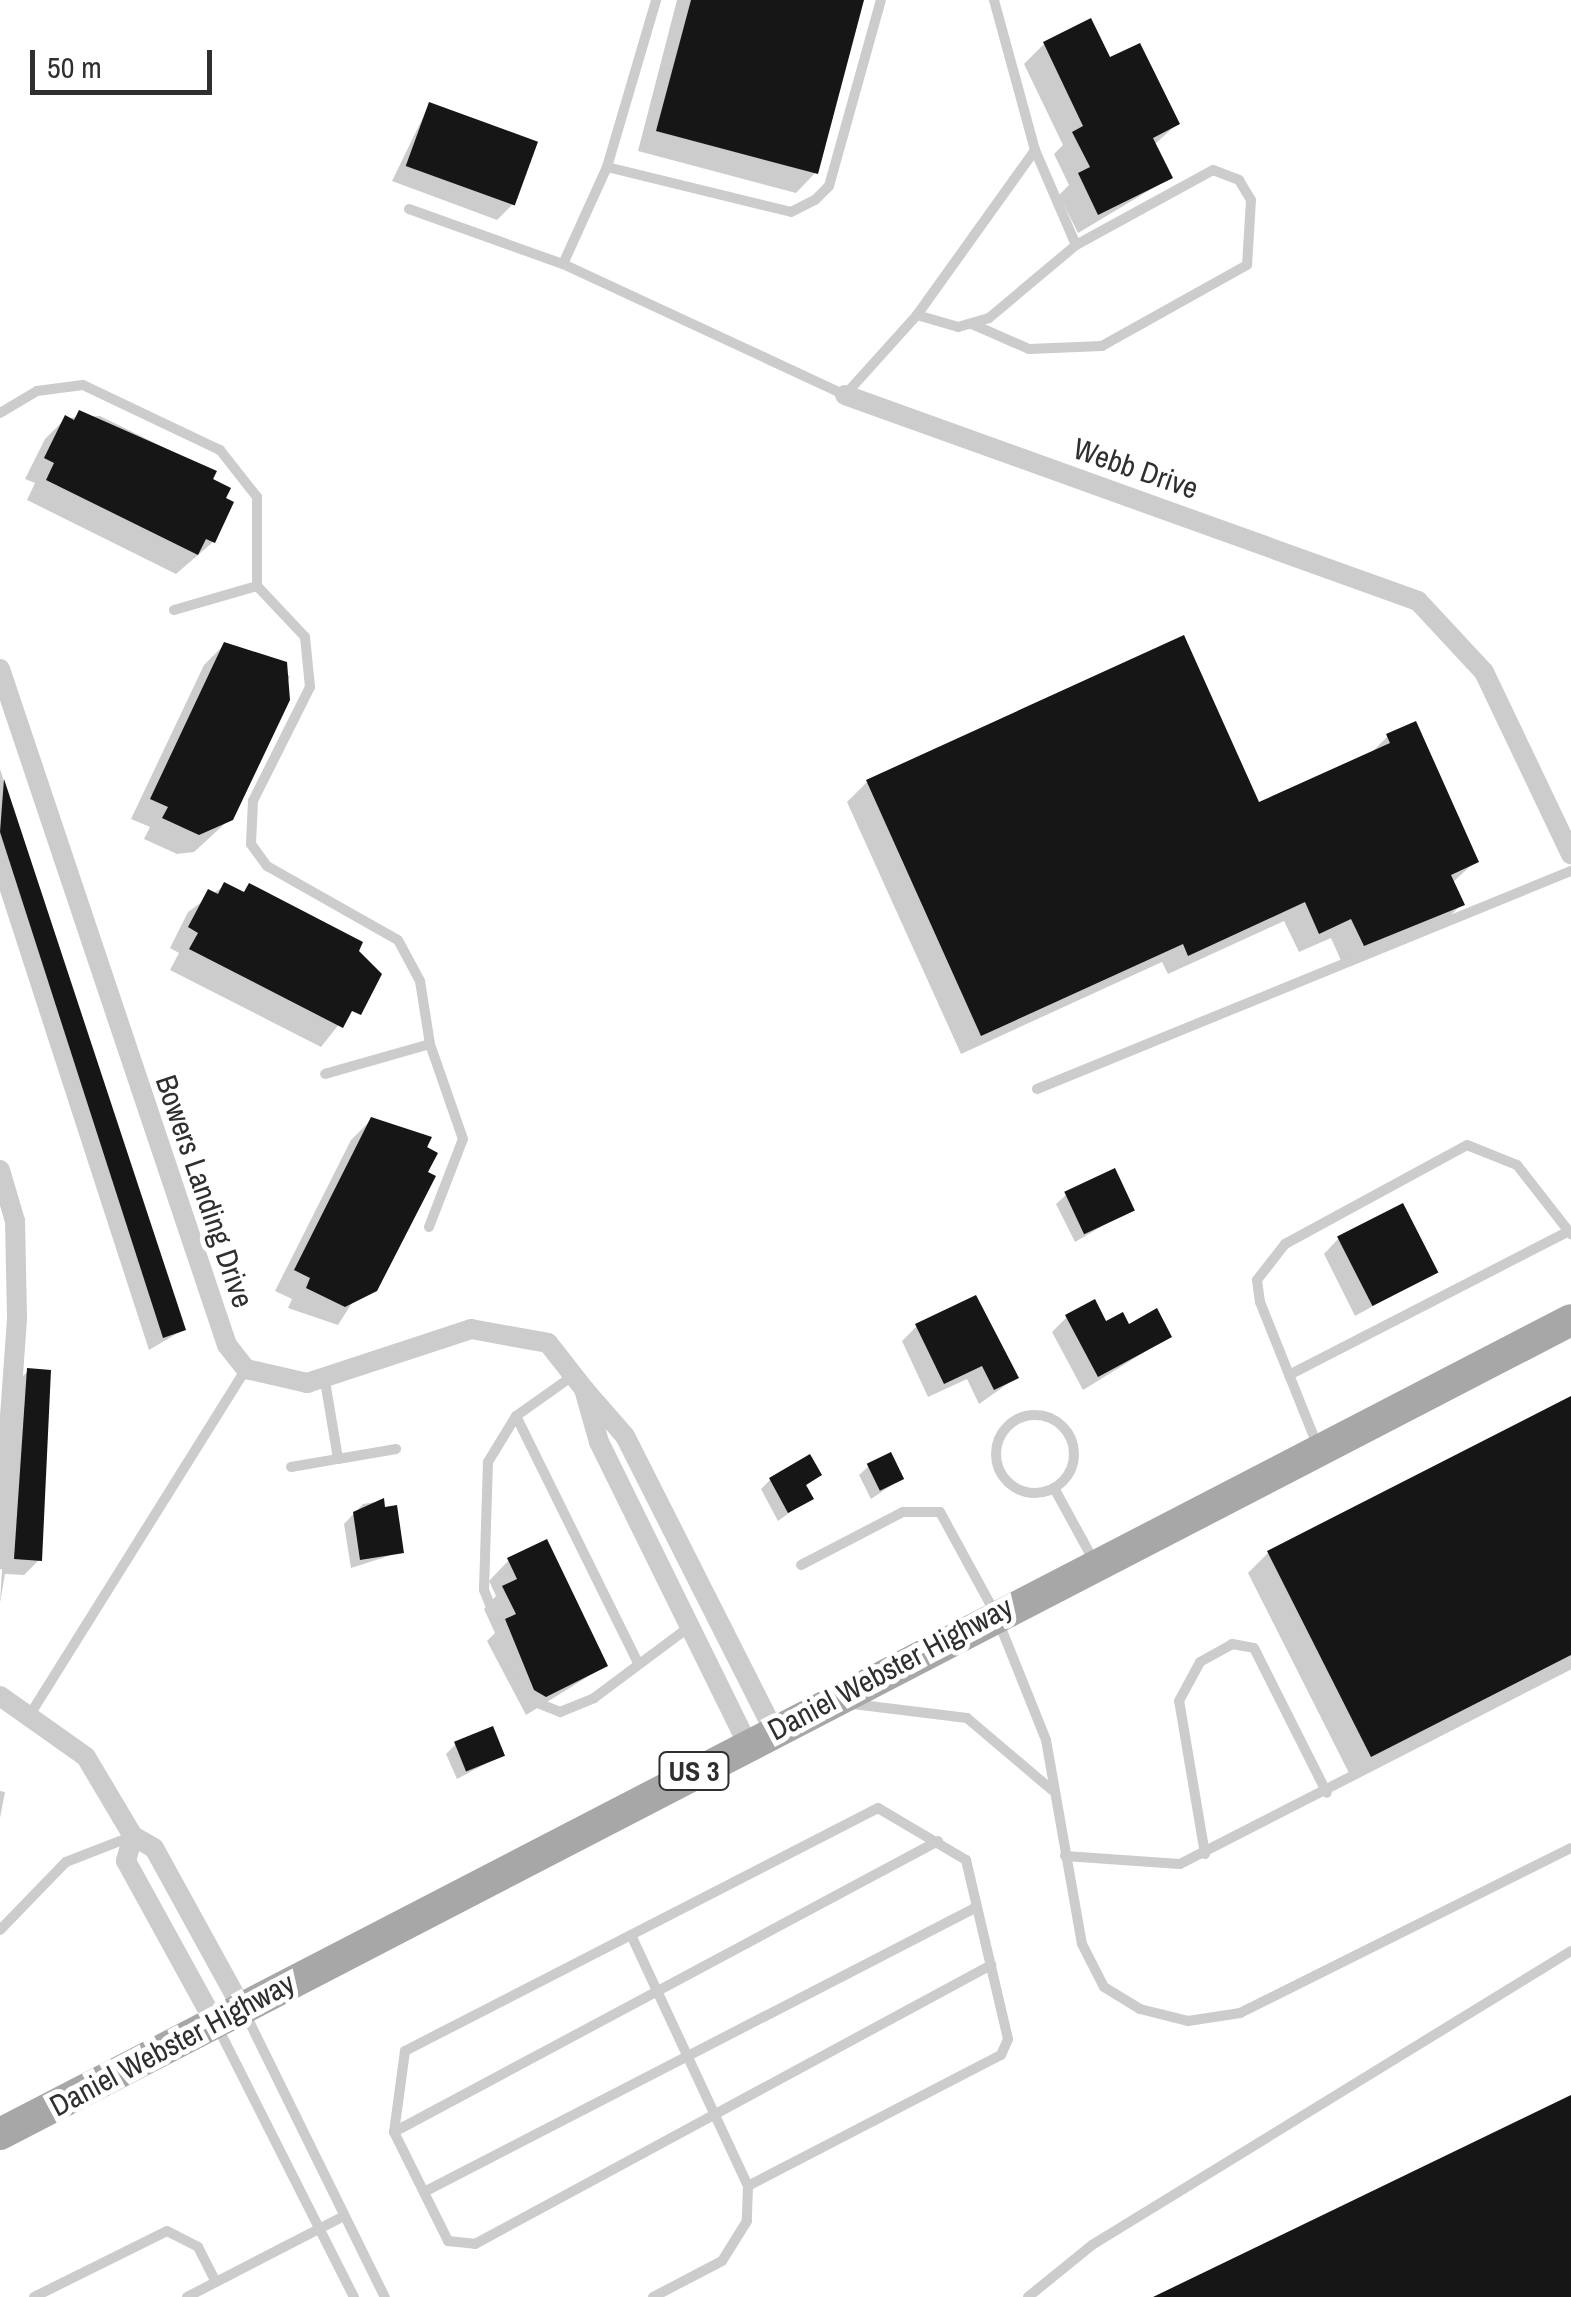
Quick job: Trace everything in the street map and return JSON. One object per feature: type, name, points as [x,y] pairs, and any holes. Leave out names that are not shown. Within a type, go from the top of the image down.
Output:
[{"type":"main road","name":"Daniel Webster Highway","points":[[0,2134],[994,1612],[1571,1320]]},
{"type":"street","name":"Webb Drive","points":[[844,395],[1418,602],[1484,672],[1571,854]]},
{"type":"street","name":"Bowers Landing Drive","points":[[0,669],[207,1299],[246,1369]]},
{"type":"street","points":[[0,1170],[15,1221],[17,1319],[0,1559]]},
{"type":"street","points":[[246,1369],[274,1381],[325,1380],[484,1328],[548,1343],[625,1436],[760,1736]]},
{"type":"street","points":[[580,1382],[688,1628],[760,1736]]},
{"type":"street","points":[[0,1696],[30,1713],[86,1757],[132,1836],[154,1848],[228,2014]]},
{"type":"street","points":[[132,1836],[126,1862],[228,2014]]},
{"type":"lane","points":[[563,264],[607,168],[656,0]]},
{"type":"lane","points":[[607,168],[791,212],[814,200],[829,186],[881,0]]},
{"type":"lane","points":[[994,0],[1034,150],[1076,246]]},
{"type":"lane","points":[[844,395],[917,315],[1034,150]]},
{"type":"lane","points":[[917,315],[972,324],[1028,349],[1102,346],[1247,264],[1251,200],[1239,180],[1213,170],[1076,246],[972,324]]},
{"type":"lane","name":"Webb Drive","points":[[410,209],[563,264],[844,395]]},
{"type":"lane","points":[[0,413],[37,391],[83,385],[220,450],[256,497],[257,586],[306,637],[313,670],[254,802],[251,844],[267,866],[398,940],[420,981],[430,1044],[463,1139],[429,1227]]},
{"type":"lane","points":[[174,610],[257,586]]},
{"type":"lane","points":[[1037,1088],[1571,871]]},
{"type":"lane","points":[[325,1074],[430,1044]]},
{"type":"lane","points":[[1289,1375],[1570,1233],[1517,1165],[1467,1144],[1285,1244],[1266,1265],[1260,1302],[1289,1375],[1319,1449]]},
{"type":"lane","points":[[30,1713],[246,1369]]},
{"type":"lane","points":[[325,1380],[338,1459]]},
{"type":"lane","points":[[580,1382],[516,1416],[488,1462],[484,1590],[528,1700],[560,1712],[594,1698],[637,1661],[688,1628]]},
{"type":"lane","points":[[516,1416],[637,1661]]},
{"type":"lane","points":[[1045,1416],[1066,1431],[1074,1456],[1054,1488],[1030,1492],[1000,1472],[1000,1435],[1019,1418],[1045,1416]]},
{"type":"lane","points":[[291,1467],[396,1450]]},
{"type":"lane","points":[[1054,1488],[1094,1562]]},
{"type":"lane","points":[[801,1565],[924,1506],[940,1512],[994,1612],[1046,1740],[1082,1944],[1104,1987],[1188,2021],[1240,2013],[1571,1848]]},
{"type":"lane","points":[[1206,1854],[1179,1701],[1200,1662],[1232,1644],[1254,1648],[1327,1792]]},
{"type":"lane","points":[[1065,1856],[1152,1866],[1206,1854],[1571,1664]]},
{"type":"lane","points":[[824,1702],[968,1718],[1052,1790]]},
{"type":"lane","points":[[748,2186],[1002,2055],[1008,2039],[991,1965],[966,1860],[878,1808],[405,2051],[394,2132],[448,2242],[475,2244],[991,1965]]},
{"type":"lane","points":[[0,1930],[66,1862],[132,1836]]},
{"type":"lane","points":[[394,2132],[938,1841]]},
{"type":"lane","points":[[424,2192],[977,1907]]},
{"type":"lane","points":[[630,1935],[748,2186],[747,2221],[722,2261],[653,2297]]},
{"type":"lane","points":[[1028,2297],[1092,2244],[1571,1951]]},
{"type":"lane","points":[[228,2014],[344,2216],[384,2297]]},
{"type":"lane","points":[[228,2014],[319,2228],[354,2297]]},
{"type":"lane","points":[[187,2297],[344,2216]]},
{"type":"lane","points":[[34,2297],[167,2231],[198,2248],[216,2282]]},
{"type":"building","points":[[691,0],[864,0],[818,174],[656,131]]},
{"type":"building","points":[[1091,18],[1110,57],[1140,43],[1180,124],[1153,138],[1173,178],[1098,215],[1078,173],[1090,167],[1072,132],[1083,126],[1043,42]]},
{"type":"building","points":[[429,102],[538,142],[515,206],[406,166]]},
{"type":"building","points":[[79,410],[217,471],[213,479],[231,488],[226,498],[234,502],[215,543],[206,539],[198,555],[46,480],[54,463],[44,458],[65,415],[74,420]]},
{"type":"building","points":[[1184,635],[1259,802],[1390,743],[1386,734],[1416,721],[1479,862],[1451,875],[1465,905],[1364,946],[1351,919],[1319,934],[1305,902],[1188,956],[1183,944],[981,1036],[866,780]]},
{"type":"building","points":[[224,642],[287,662],[290,700],[233,820],[199,835],[162,818],[168,807],[150,799]]},
{"type":"building","points":[[4,779],[186,1330],[163,1338],[0,832]]},
{"type":"building","points":[[224,882],[244,892],[249,883],[363,942],[359,951],[382,974],[361,1015],[352,1011],[343,1028],[189,949],[198,933],[188,927],[208,889],[218,894]]},
{"type":"building","points":[[371,1117],[432,1137],[427,1147],[438,1153],[428,1172],[436,1176],[377,1291],[345,1307],[306,1288],[310,1278],[294,1270]]},
{"type":"building","points":[[1115,1168],[1135,1211],[1084,1234],[1064,1192]]},
{"type":"building","points":[[1403,1203],[1438,1272],[1372,1306],[1337,1237]]},
{"type":"building","points":[[976,1295],[1019,1378],[994,1390],[982,1366],[944,1384],[915,1324]]},
{"type":"building","points":[[1095,1299],[1106,1321],[1123,1312],[1129,1324],[1157,1308],[1172,1337],[1098,1377],[1065,1315]]},
{"type":"building","points":[[27,1368],[51,1370],[42,1561],[14,1559]]},
{"type":"building","points":[[1571,1396],[1571,1655],[1371,1757],[1267,1551]]},
{"type":"building","points":[[891,1452],[904,1479],[880,1491],[867,1464]]},
{"type":"building","points":[[810,1454],[822,1475],[806,1485],[814,1499],[788,1513],[769,1478]]},
{"type":"building","points":[[384,1498],[385,1507],[397,1505],[404,1553],[360,1560],[353,1512]]},
{"type":"building","points":[[547,1539],[608,1666],[546,1697],[534,1690],[505,1619],[516,1614],[502,1586],[517,1579],[507,1558]]},
{"type":"building","points":[[493,1726],[505,1756],[466,1771],[454,1742]]},
{"type":"building","points":[[1571,2095],[1571,2297],[1153,2297]]}]
